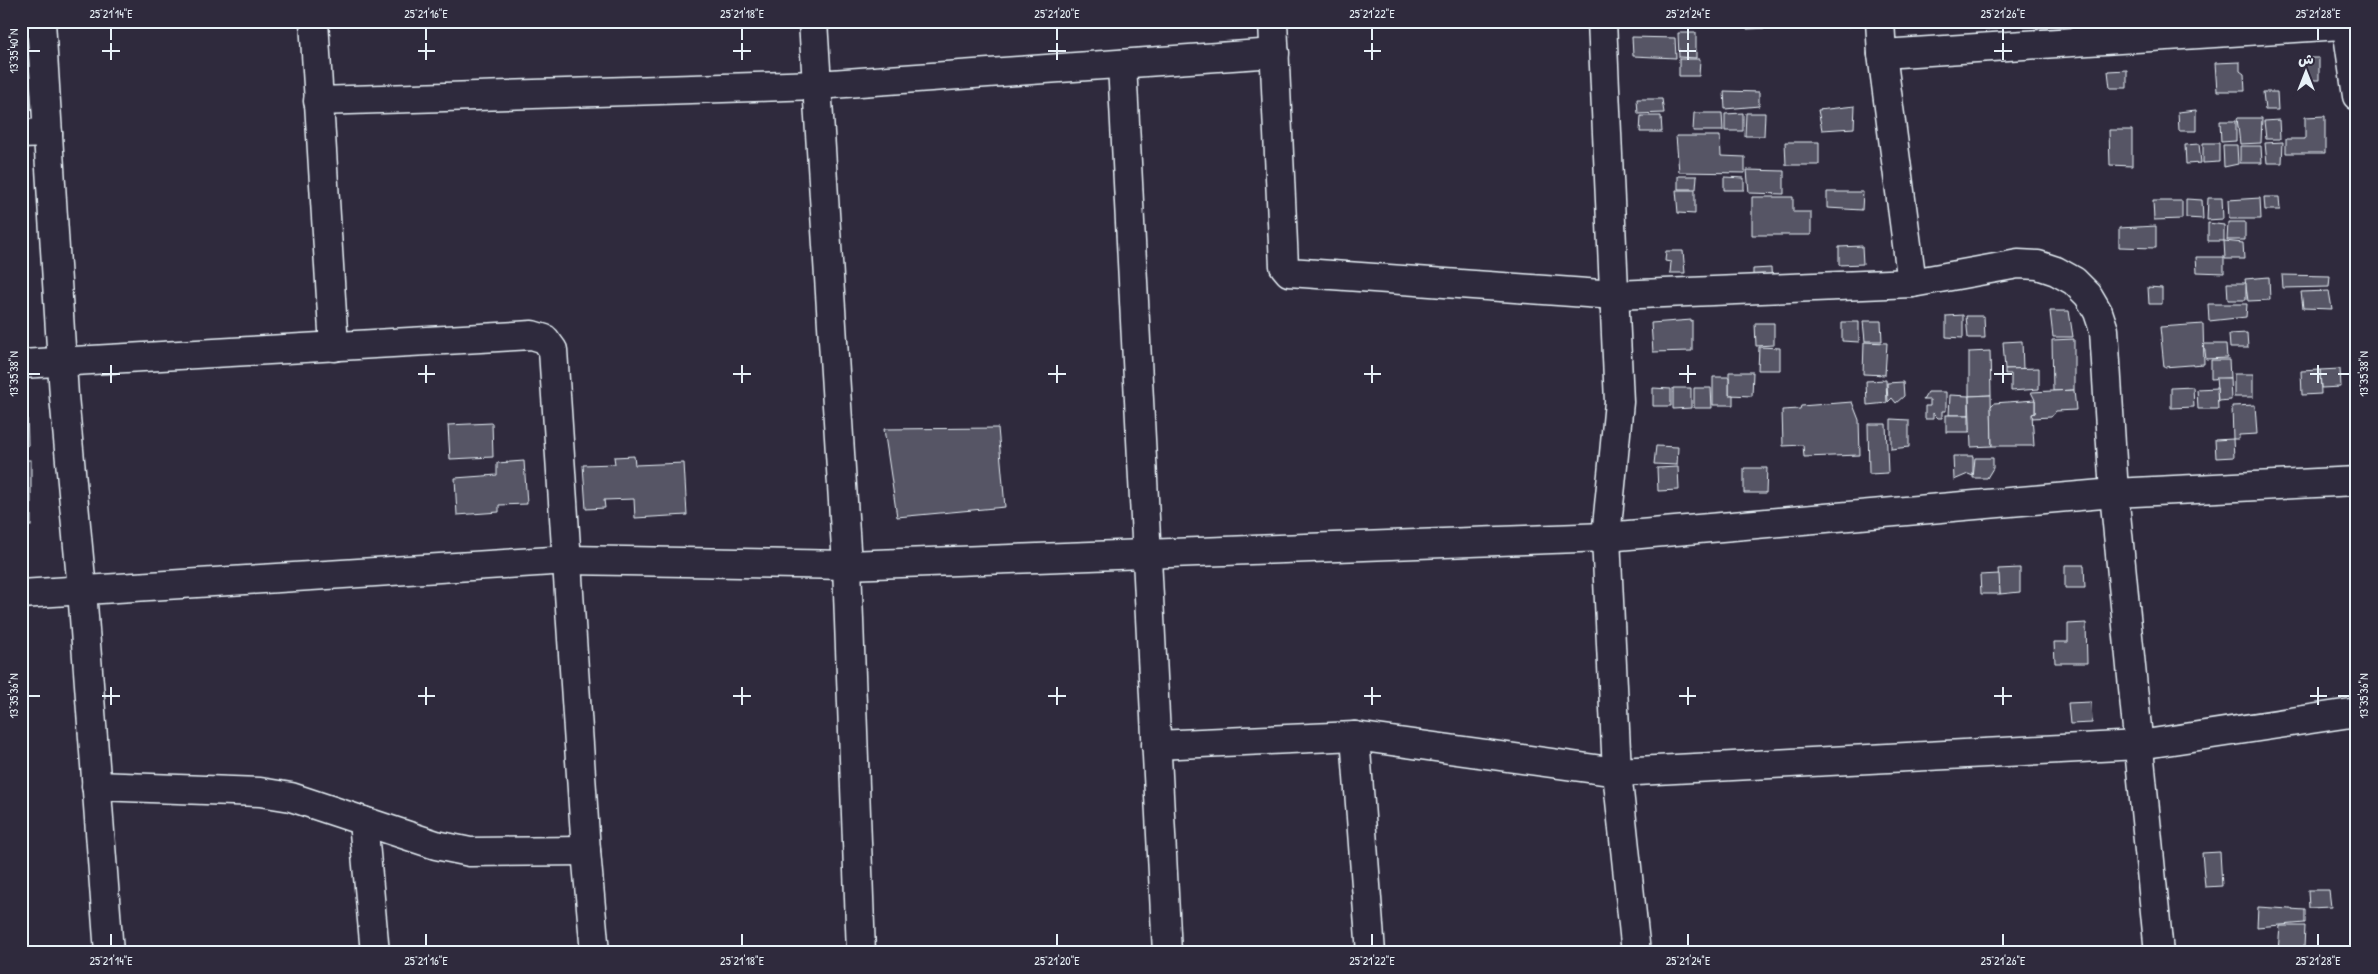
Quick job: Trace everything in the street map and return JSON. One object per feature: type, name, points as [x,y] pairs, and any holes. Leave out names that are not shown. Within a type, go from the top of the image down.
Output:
[{"type":"street","points":[[41,21],[34,133],[62,362],[82,590],[109,953]]},
{"type":"street","points":[[314,21],[334,346]]},
{"type":"street","points":[[812,21],[847,565],[861,953]]},
{"type":"street","points":[[1273,21],[1284,266],[1290,272],[1615,295],[1912,283],[2018,264],[2038,265],[2056,271],[2074,281],[2088,295],[2098,312],[2104,330],[2114,493],[2158,953]]},
{"type":"street","points":[[1602,21],[1619,402],[1606,537],[1617,772],[1636,953]]},
{"type":"street","points":[[1880,21],[1882,54],[1912,283]]},
{"type":"street","points":[[1882,54],[2350,23],[2357,96]]},
{"type":"street","points":[[318,101],[817,85],[1275,53]]},
{"type":"street","points":[[1122,64],[1145,552],[1167,953]]},
{"type":"street","points":[[21,364],[532,335],[545,339],[553,350],[586,851],[596,953]]},
{"type":"street","points":[[21,594],[568,560],[847,565],[1145,552],[1606,537],[2114,493],[2357,481]]},
{"type":"street","points":[[1156,745],[1355,736],[1617,772],[2138,744],[2357,712]]},
{"type":"street","points":[[1355,736],[1371,953]]},
{"type":"street","points":[[96,786],[260,792],[291,797],[436,846],[470,852],[586,851]]},
{"type":"street","points":[[363,821],[375,953]]},
{"type":"building","points":[[1747,21],[1814,21],[1814,26],[1747,29]]},
{"type":"building","points":[[1827,21],[1849,21],[1849,27],[1827,27]]},
{"type":"building","points":[[1981,21],[2000,21],[2000,26],[1981,26]]},
{"type":"building","points":[[1678,33],[1696,33],[1696,58],[1679,57]]},
{"type":"building","points":[[1632,37],[1675,38],[1676,58],[1633,56]]},
{"type":"building","points":[[2304,58],[2319,58],[2319,80],[2303,80]]},
{"type":"building","points":[[1679,59],[1700,59],[1699,76],[1679,76]]},
{"type":"building","points":[[2240,62],[2240,71],[2244,74],[2245,91],[2217,91],[2215,63]]},
{"type":"building","points":[[2127,70],[2127,88],[2110,88],[2108,71]]},
{"type":"building","points":[[1724,91],[1759,92],[1759,106],[1725,109]]},
{"type":"building","points":[[2263,92],[2277,92],[2278,110],[2265,110]]},
{"type":"building","points":[[1637,99],[1662,99],[1664,113],[1638,114]]},
{"type":"building","points":[[1855,106],[1854,128],[1822,130],[1818,110]]},
{"type":"building","points":[[2196,110],[2196,131],[2179,131],[2178,112]]},
{"type":"building","points":[[1694,113],[1722,113],[1723,131],[1693,131]]},
{"type":"building","points":[[1743,113],[1743,131],[1725,131],[1725,114]]},
{"type":"building","points":[[1746,113],[1765,113],[1764,136],[1745,136]]},
{"type":"building","points":[[1641,116],[1661,116],[1662,132],[1640,132]]},
{"type":"building","points":[[2325,116],[2325,153],[2286,153],[2286,139],[2305,139],[2305,117]]},
{"type":"building","points":[[2237,118],[2262,118],[2261,143],[2240,144]]},
{"type":"building","points":[[2279,120],[2280,139],[2266,139],[2264,121]]},
{"type":"building","points":[[2220,121],[2236,121],[2236,141],[2221,142]]},
{"type":"building","points":[[2109,130],[2132,130],[2132,166],[2110,165]]},
{"type":"building","points":[[1676,136],[1720,136],[1721,156],[1745,157],[1745,173],[1679,172]]},
{"type":"building","points":[[1785,142],[1819,142],[1819,165],[1786,165]]},
{"type":"building","points":[[2283,142],[2282,163],[2267,163],[2265,143]]},
{"type":"building","points":[[2203,143],[2219,143],[2219,162],[2203,163]]},
{"type":"building","points":[[2199,144],[2201,163],[2186,164],[2185,145]]},
{"type":"building","points":[[2223,145],[2237,145],[2238,164],[2224,167]]},
{"type":"building","points":[[2240,146],[2261,146],[2262,163],[2240,163]]},
{"type":"building","points":[[1747,170],[1784,171],[1784,194],[1749,193]]},
{"type":"building","points":[[1678,176],[1697,176],[1696,189],[1678,189]]},
{"type":"building","points":[[1724,177],[1744,178],[1744,190],[1724,190]]},
{"type":"building","points":[[1676,190],[1695,190],[1695,214],[1678,213]]},
{"type":"building","points":[[1827,192],[1863,192],[1862,210],[1827,208]]},
{"type":"building","points":[[1752,197],[1793,197],[1793,212],[1811,212],[1811,235],[1752,235]]},
{"type":"building","points":[[2264,197],[2279,197],[2280,210],[2265,210]]},
{"type":"building","points":[[2208,198],[2222,198],[2223,219],[2207,220]]},
{"type":"building","points":[[2260,198],[2261,219],[2229,219],[2228,200]]},
{"type":"building","points":[[2186,199],[2202,200],[2203,219],[2186,218]]},
{"type":"building","points":[[2153,201],[2182,201],[2182,219],[2154,220]]},
{"type":"building","points":[[2228,222],[2245,222],[2245,240],[2227,240]]},
{"type":"building","points":[[2208,223],[2224,225],[2224,241],[2208,241]]},
{"type":"building","points":[[2156,226],[2156,248],[2119,247],[2119,228]]},
{"type":"building","points":[[2224,241],[2243,243],[2244,259],[2225,259]]},
{"type":"building","points":[[1862,246],[1863,264],[1839,265],[1839,247]]},
{"type":"building","points":[[1666,251],[1683,251],[1685,273],[1670,273],[1671,262],[1665,261]]},
{"type":"building","points":[[2196,257],[2224,257],[2224,273],[2197,272]]},
{"type":"building","points":[[1771,268],[1772,285],[1753,285],[1753,269]]},
{"type":"building","points":[[2282,275],[2330,276],[2329,287],[2283,288]]},
{"type":"building","points":[[2269,277],[2270,300],[2248,301],[2245,279]]},
{"type":"building","points":[[2227,283],[2246,283],[2246,300],[2228,300]]},
{"type":"building","points":[[2148,287],[2162,288],[2162,304],[2149,304]]},
{"type":"building","points":[[2329,291],[2332,309],[2303,308],[2301,292]]},
{"type":"building","points":[[2208,304],[2247,304],[2246,317],[2209,321]]},
{"type":"building","points":[[2050,311],[2069,311],[2073,337],[2053,337]]},
{"type":"building","points":[[1963,315],[1963,338],[1946,337],[1946,316]]},
{"type":"building","points":[[1966,316],[1984,316],[1985,338],[1968,338]]},
{"type":"building","points":[[1692,320],[1692,351],[1653,352],[1651,323]]},
{"type":"building","points":[[1863,321],[1881,321],[1882,341],[1865,341]]},
{"type":"building","points":[[1842,322],[1859,322],[1859,342],[1842,341]]},
{"type":"building","points":[[1755,323],[1774,323],[1774,345],[1756,346]]},
{"type":"building","points":[[2203,324],[2204,364],[2164,367],[2160,327]]},
{"type":"building","points":[[2247,333],[2248,348],[2230,348],[2229,334]]},
{"type":"building","points":[[2074,339],[2074,390],[2053,391],[2052,340]]},
{"type":"building","points":[[2022,341],[2023,369],[2005,369],[2003,342]]},
{"type":"building","points":[[1864,342],[1887,343],[1885,375],[1863,374]]},
{"type":"building","points":[[2204,344],[2226,344],[2227,358],[2206,359]]},
{"type":"building","points":[[1759,347],[1780,348],[1780,370],[1758,370]]},
{"type":"building","points":[[1990,351],[1991,395],[1969,396],[1969,352]]},
{"type":"building","points":[[2211,360],[2229,360],[2230,378],[2211,379]]},
{"type":"building","points":[[2039,368],[2039,389],[2011,391],[2011,374],[2005,374],[2005,369]]},
{"type":"building","points":[[2340,369],[2341,387],[2321,388],[2320,370]]},
{"type":"building","points":[[2320,370],[2321,394],[2302,395],[2301,371]]},
{"type":"building","points":[[1729,372],[1753,372],[1752,396],[1729,395]]},
{"type":"building","points":[[2234,374],[2253,374],[2253,397],[2234,397]]},
{"type":"building","points":[[1713,377],[1729,377],[1729,395],[1733,395],[1733,405],[1713,405]]},
{"type":"building","points":[[2216,378],[2230,378],[2231,400],[2218,401]]},
{"type":"building","points":[[1886,380],[1887,403],[1867,405],[1866,381]]},
{"type":"building","points":[[1903,382],[1904,396],[1896,403],[1892,398],[1888,402],[1887,383]]},
{"type":"building","points":[[2193,387],[2194,407],[2171,408],[2171,388]]},
{"type":"building","points":[[1653,388],[1671,389],[1671,406],[1653,406]]},
{"type":"building","points":[[1673,388],[1691,388],[1691,408],[1673,409]]},
{"type":"building","points":[[1694,388],[1711,388],[1712,408],[1694,408]]},
{"type":"building","points":[[2217,388],[2218,409],[2198,409],[2197,389]]},
{"type":"building","points":[[2074,390],[2076,410],[2056,411],[2051,417],[2032,418],[2032,414],[2035,413],[2035,400],[2031,392]]},
{"type":"building","points":[[1928,392],[1946,392],[1946,411],[1942,411],[1942,418],[1938,418],[1933,413],[1933,419],[1925,419],[1925,406],[1930,406],[1930,400],[1923,400]]},
{"type":"building","points":[[1950,395],[1969,396],[1969,415],[1949,415]]},
{"type":"building","points":[[1991,395],[1992,446],[1971,447],[1969,396]]},
{"type":"building","points":[[2035,400],[2035,413],[2032,414],[2034,446],[1992,446],[1991,406],[1994,403]]},
{"type":"building","points":[[1852,402],[1859,420],[1860,455],[1804,457],[1803,445],[1783,446],[1782,410],[1800,409],[1801,406]]},
{"type":"building","points":[[2255,405],[2257,434],[2239,435],[2239,439],[2233,439],[2232,406]]},
{"type":"building","points":[[21,409],[27,409],[28,446],[21,446]]},
{"type":"building","points":[[1946,415],[1969,415],[1969,432],[1946,432]]},
{"type":"building","points":[[1891,419],[1909,420],[1909,447],[1891,449]]},
{"type":"building","points":[[492,423],[493,457],[450,459],[448,425]]},
{"type":"building","points":[[1868,424],[1886,424],[1888,473],[1869,474]]},
{"type":"building","points":[[998,428],[1005,507],[897,517],[884,429]]},
{"type":"building","points":[[2233,439],[2234,457],[2216,458],[2215,440]]},
{"type":"building","points":[[1656,446],[1678,447],[1677,465],[1654,464]]},
{"type":"building","points":[[634,456],[635,465],[684,463],[687,515],[635,518],[634,499],[604,500],[605,508],[586,509],[583,465],[615,464],[614,457]]},
{"type":"building","points":[[1953,456],[1973,456],[1973,476],[1968,474],[1954,480]]},
{"type":"building","points":[[1975,458],[1993,458],[1993,468],[1987,478],[1973,478]]},
{"type":"building","points":[[21,460],[31,460],[31,526],[21,526]]},
{"type":"building","points":[[524,461],[527,504],[499,505],[499,512],[457,515],[455,478],[497,475],[497,463]]},
{"type":"building","points":[[1678,467],[1679,490],[1658,491],[1657,468]]},
{"type":"building","points":[[1744,468],[1767,468],[1766,493],[1744,493]]},
{"type":"building","points":[[2065,565],[2084,565],[2085,588],[2065,588]]},
{"type":"building","points":[[2020,568],[2020,592],[2000,594],[1998,569]]},
{"type":"building","points":[[1999,574],[2000,594],[1981,594],[1980,575]]},
{"type":"building","points":[[2086,623],[2087,663],[2055,663],[2054,642],[2068,642],[2068,624]]},
{"type":"building","points":[[2091,702],[2092,723],[2070,724],[2068,703]]},
{"type":"building","points":[[2220,852],[2222,886],[2205,887],[2202,853]]},
{"type":"building","points":[[2308,890],[2329,890],[2331,907],[2309,908]]},
{"type":"building","points":[[2258,907],[2305,910],[2305,923],[2257,927]]},
{"type":"building","points":[[2280,926],[2305,926],[2304,948],[2278,951]]}]
